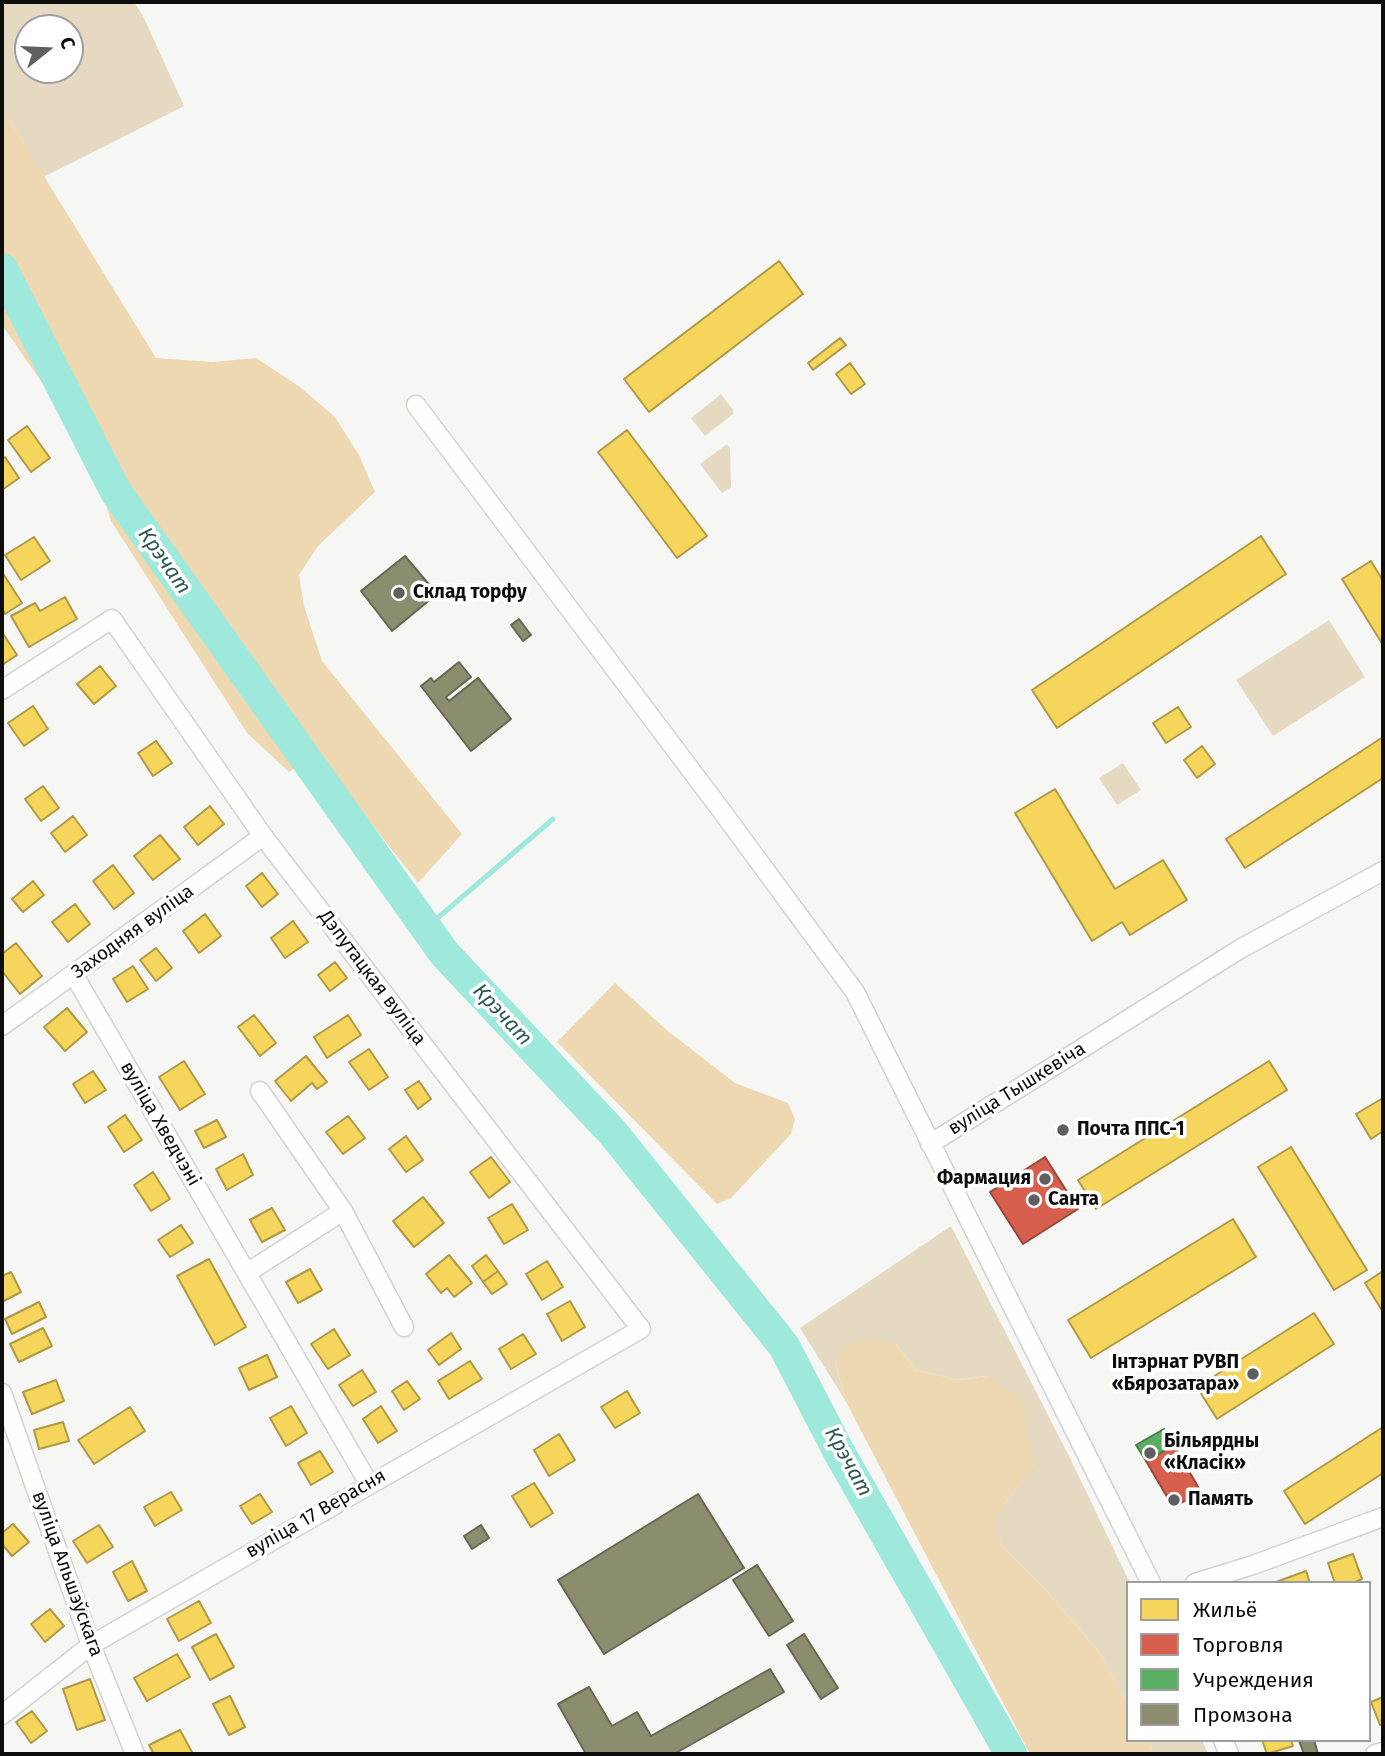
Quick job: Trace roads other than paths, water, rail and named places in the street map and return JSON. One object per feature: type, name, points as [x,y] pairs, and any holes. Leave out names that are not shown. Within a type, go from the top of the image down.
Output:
[{"type":"street","points":[[416,405],[855,992],[930,1144]]},
{"type":"street","name":"Дэпутацкая вуліца","points":[[2,690],[113,619],[263,836],[641,1329]]},
{"type":"street","name":"Заходняя вуліца","points":[[2,1026],[263,836]]},
{"type":"street","name":"вуліца Тышкевіча","points":[[1151,1581],[930,1144],[1240,949],[1383,871]]},
{"type":"street","name":"вуліца Хведчэні","points":[[74,975],[369,1484]]},
{"type":"street","points":[[260,1091],[343,1211],[404,1327]]},
{"type":"street","points":[[247,1273],[343,1211]]},
{"type":"street","name":"вуліца 17 Верасня","points":[[2,1714],[91,1645],[641,1329]]},
{"type":"street","name":"вуліца Альшэўскага","points":[[2,1393],[91,1645],[135,1754]]},
{"type":"street","points":[[1201,1581],[1383,1517]]},
{"type":"street","points":[[1375,1754],[1383,1752]]},
{"type":"waterway","name":"Крэчат","points":[[2,269],[116,492],[444,953],[613,1133],[784,1346],[839,1452],[1011,1754]]},
{"type":"waterway","points":[[426,928],[553,819]]},
{"type":"place","name":"Склад торфу","points":[[399,593]]},
{"type":"place","name":"Почта ППС-1","points":[[1063,1130]]},
{"type":"place","name":"Фармация","points":[[1045,1179]]},
{"type":"place","name":"Санта","points":[[1034,1200]]},
{"type":"place","name":"Інтэрнат РУВП «Бярозатара»","points":[[1253,1374]]},
{"type":"place","name":"Більярдны «Класік»","points":[[1150,1453]]},
{"type":"place","name":"Память","points":[[1174,1500]]}]
